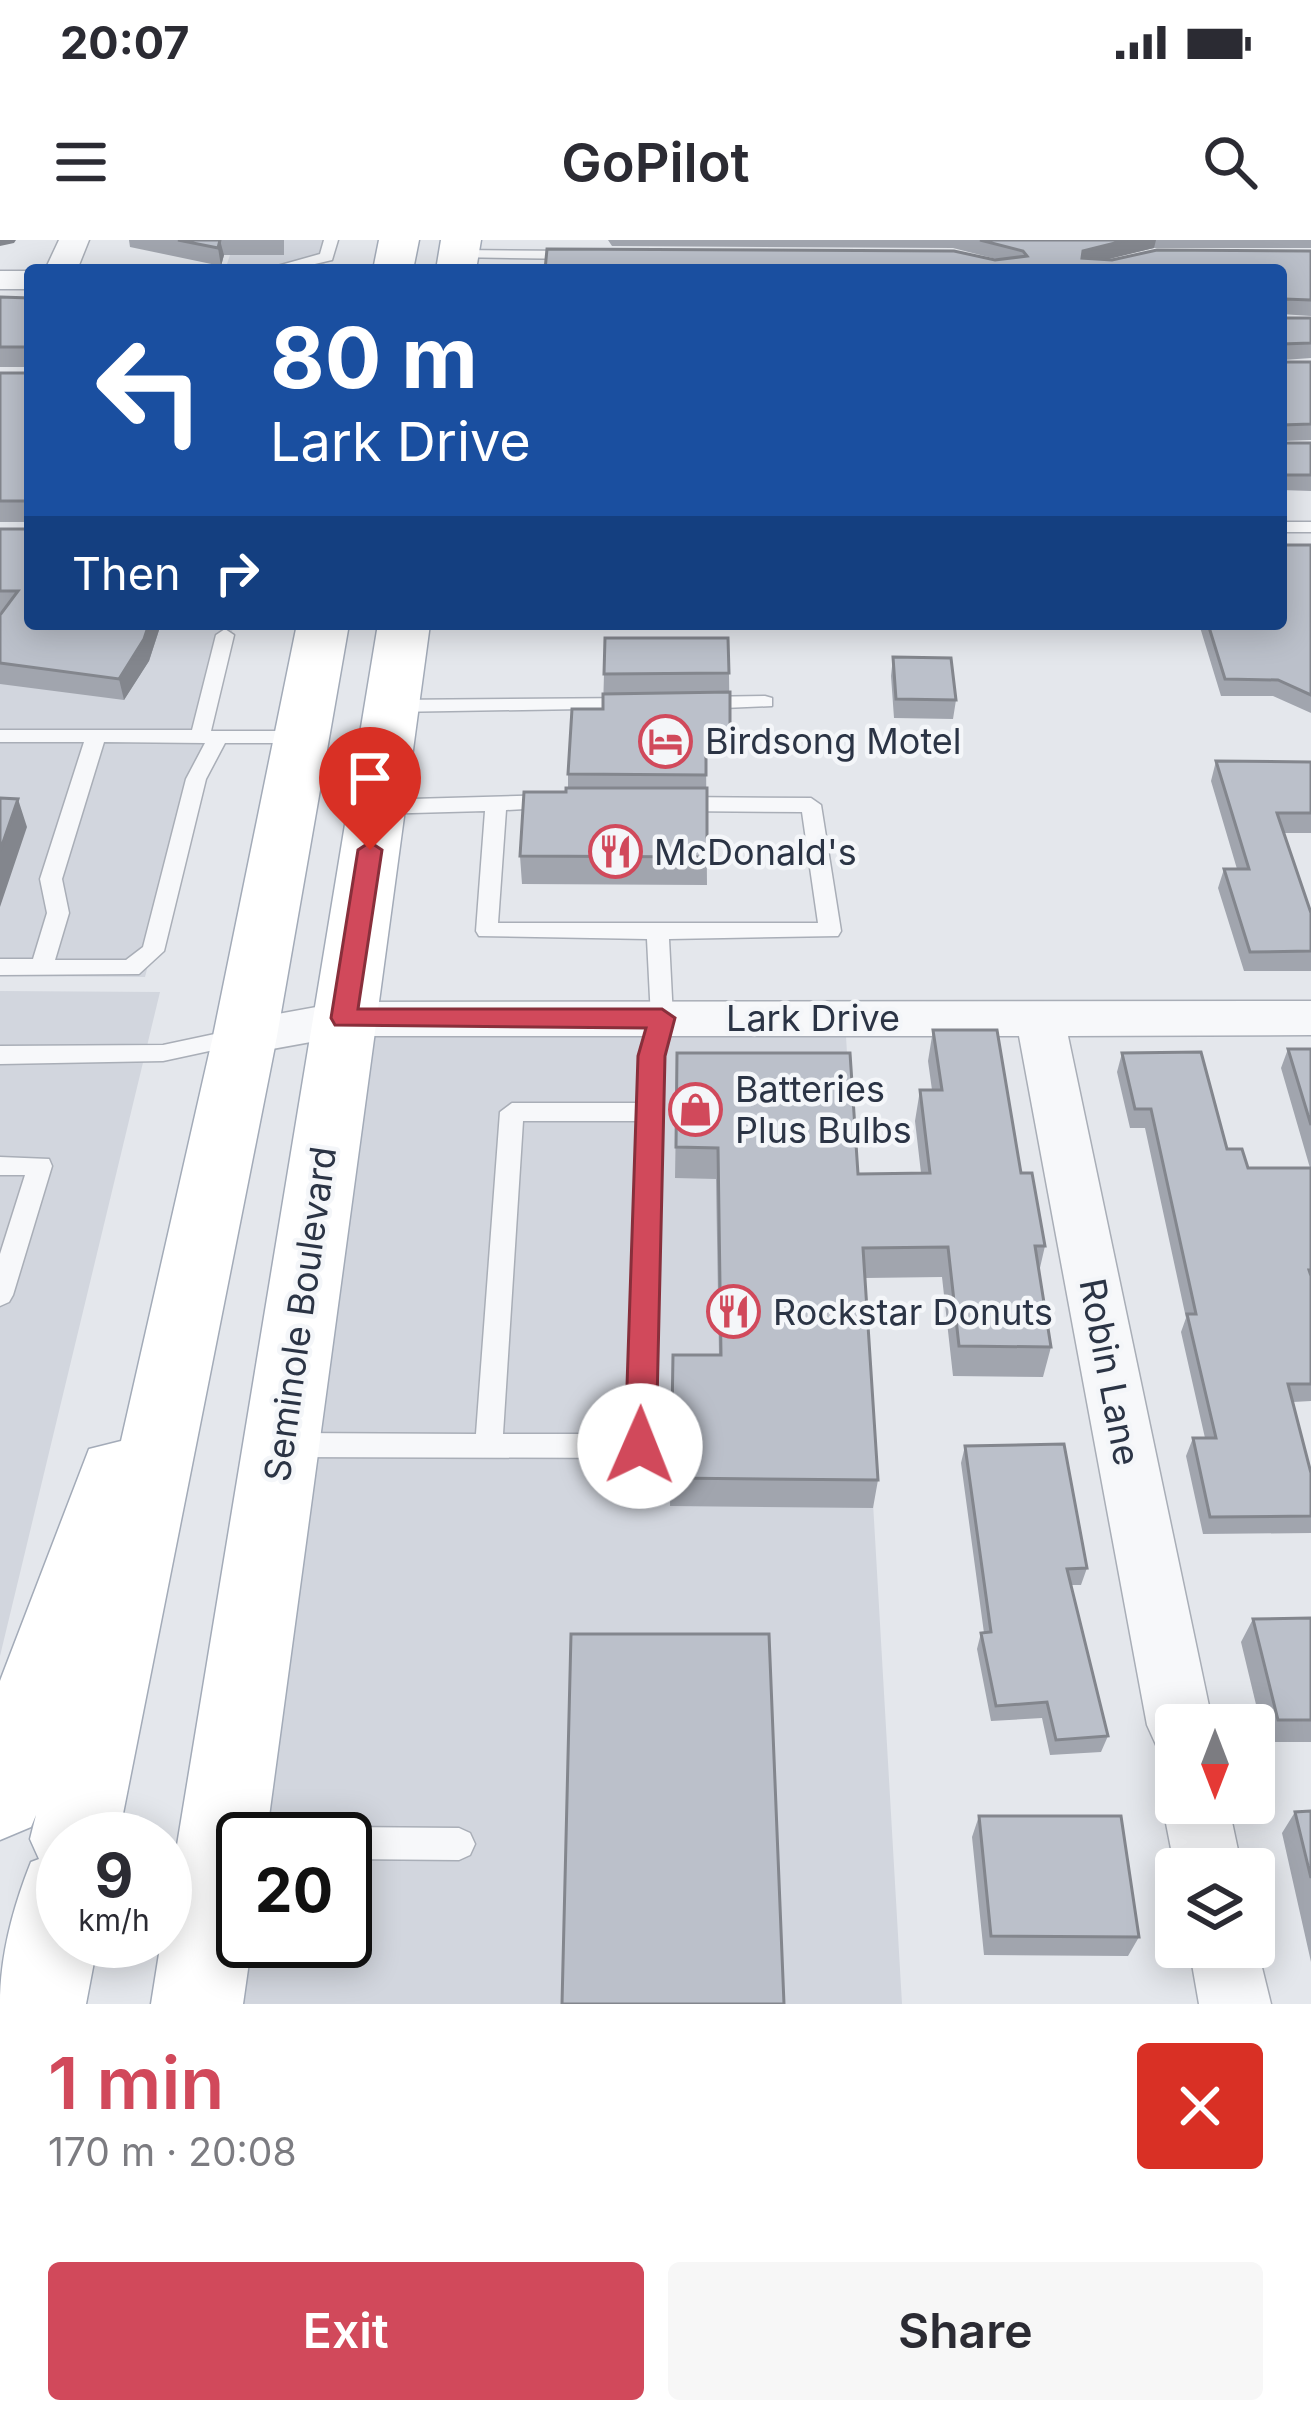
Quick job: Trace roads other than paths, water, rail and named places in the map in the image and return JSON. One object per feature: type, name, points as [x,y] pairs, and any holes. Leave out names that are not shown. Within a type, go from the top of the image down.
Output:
[{"type":"main road","points":[[80,1812],[245,1036],[322,630]]},
{"type":"main road","name":"Seminole Boulevard","points":[[236,1812],[280,1445],[403,630]]},
{"type":"main road","points":[[0,1797],[196,1250]]},
{"type":"main road","name":"Seminole Boulevard","points":[[197,2004],[216,1916]]},
{"type":"main road","points":[[40,2004],[48,1968]]},
{"type":"main road","points":[[74,1968],[80,2004]]},
{"type":"street","name":"Lark Drive","points":[[245,1036],[344,1018],[1311,1018]]},
{"type":"street","name":"Robin Lane","points":[[1040,1018],[1176,1704]]},
{"type":"street","points":[[1228,1968],[1235,2004]]},
{"type":"lane","points":[[296,264],[327,257],[331,240]]},
{"type":"lane","points":[[458,255],[600,255]]},
{"type":"lane","points":[[0,968],[131,968],[153,951],[209,736],[225,635]]},
{"type":"lane","points":[[671,703],[765,702]]},
{"type":"lane","points":[[391,706],[648,704]]},
{"type":"lane","points":[[0,736],[302,736]]},
{"type":"lane","points":[[41,968],[58,913],[51,879],[96,736]]},
{"type":"lane","points":[[376,807],[572,802]]},
{"type":"lane","points":[[496,804],[487,932],[830,931],[811,805],[643,803]]},
{"type":"lane","points":[[280,1445],[640,1446],[651,1056],[662,1018],[658,931]]},
{"type":"lane","points":[[0,1055],[163,1053],[245,1036]]},
{"type":"lane","points":[[489,1445],[512,1112],[649,1112]]},
{"type":"lane","points":[[0,1166],[40,1166],[0,1295]]},
{"type":"lane","points":[[372,1843],[459,1844]]},
{"type":"place","name":"Birdsong Motel","points":[[666,741]]},
{"type":"place","name":"McDonald's","points":[[615,852]]},
{"type":"place","name":"Batteries Plus Bulbs","points":[[696,1110]]},
{"type":"place","name":"Rockstar Donuts","points":[[734,1312]]}]
